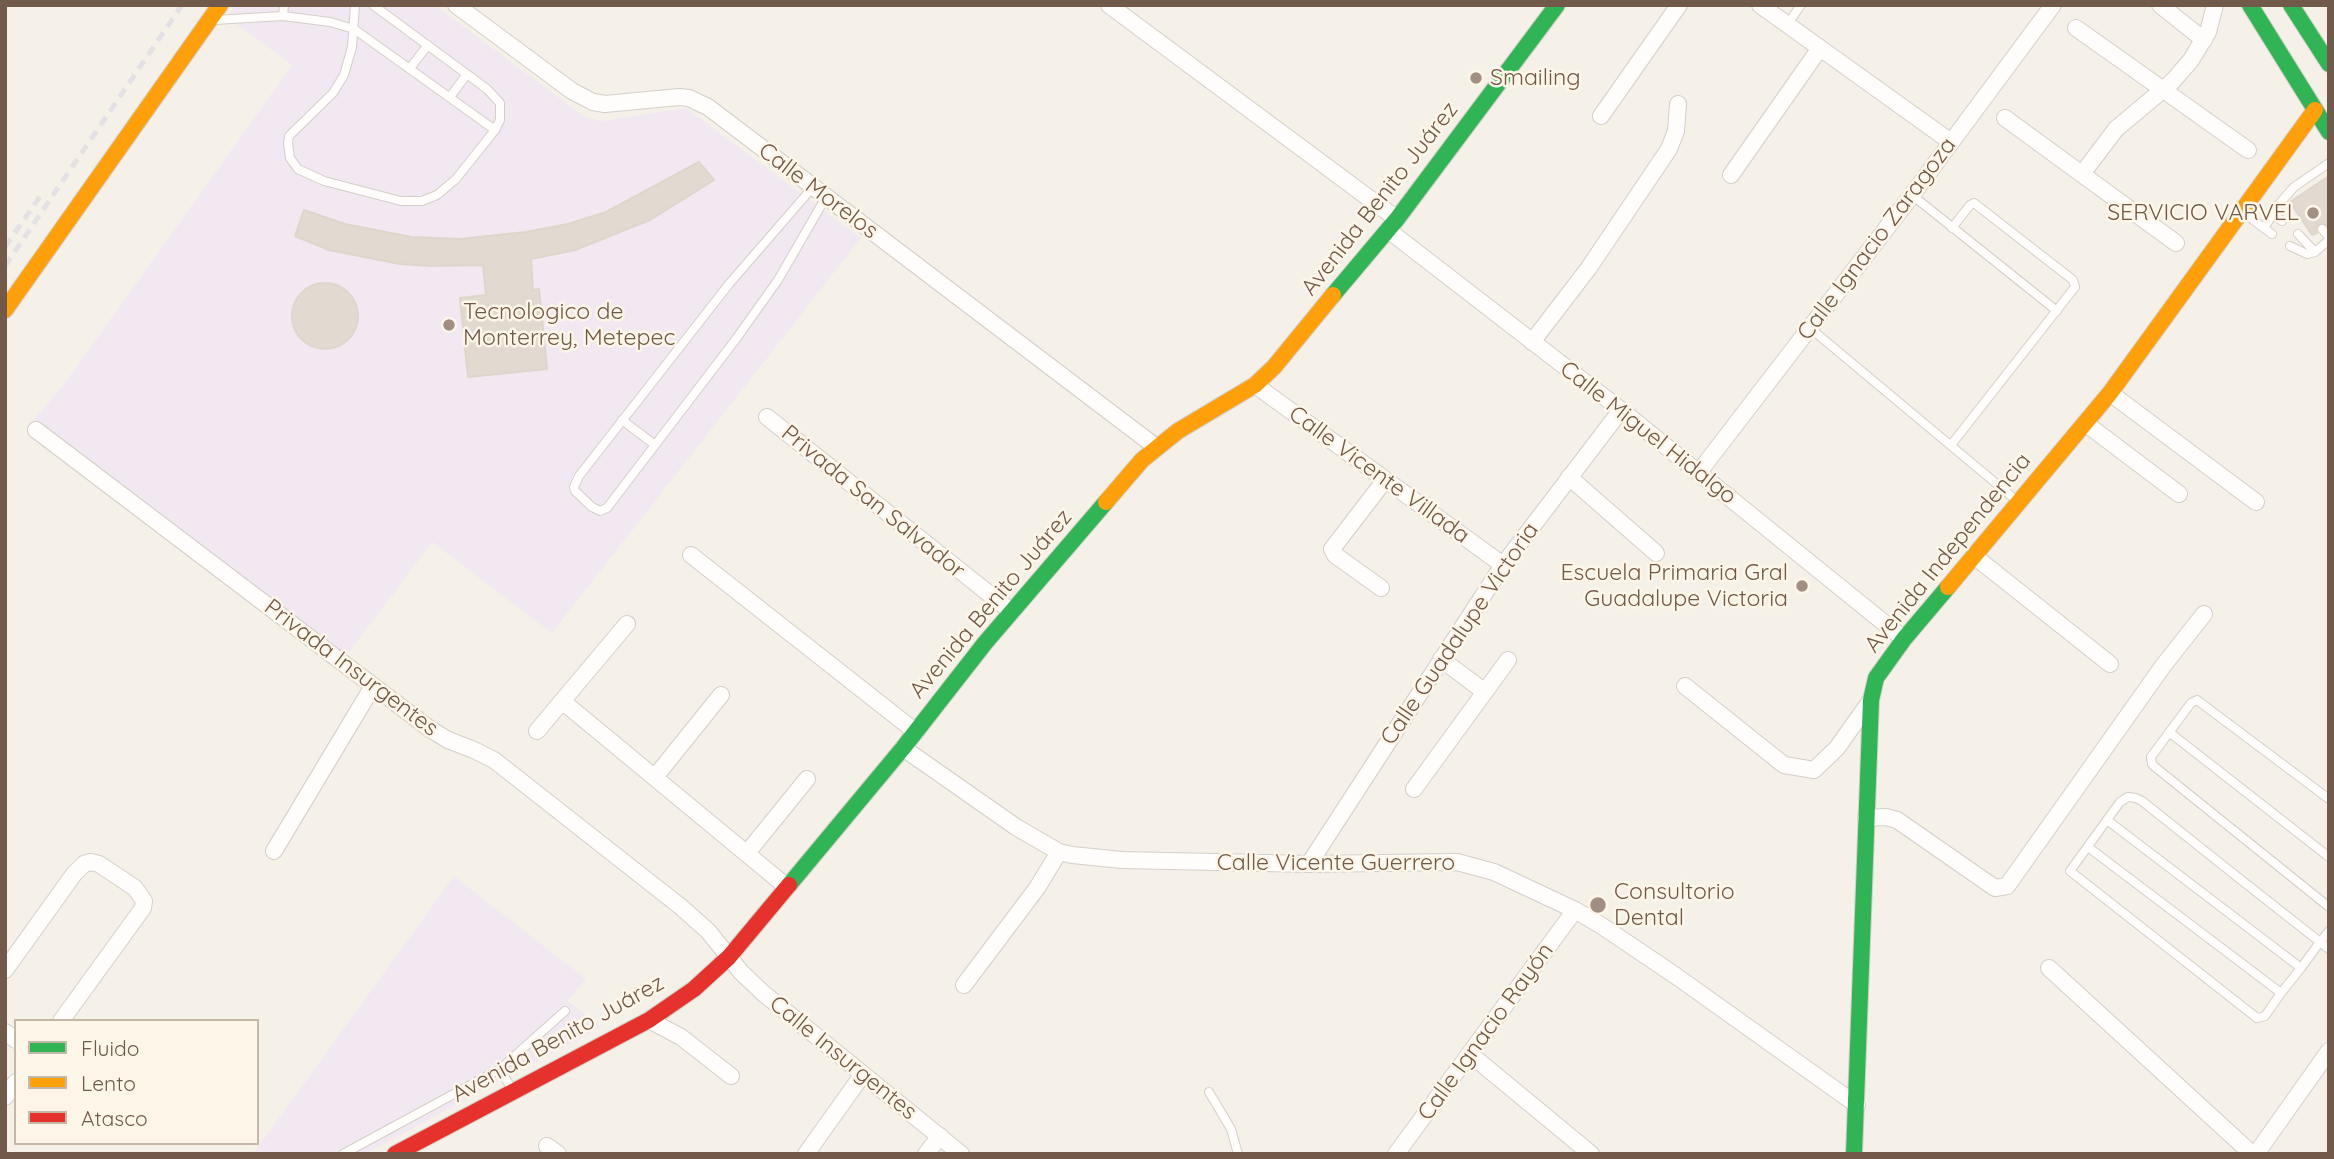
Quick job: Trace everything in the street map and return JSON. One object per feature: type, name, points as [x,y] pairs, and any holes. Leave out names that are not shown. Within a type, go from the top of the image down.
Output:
[{"type":"street","points":[[5,310],[219,5]]},
{"type":"street","name":"Calle Morelos","points":[[456,5],[584,98],[605,104],[679,97],[699,102],[1156,447]]},
{"type":"street","name":"Calle Miguel Hidalgo","points":[[1109,5],[1392,225],[1532,342],[1699,472],[1904,639]]},
{"type":"street","name":"Avenida Benito Juárez","points":[[395,1154],[649,1020],[694,989],[729,957],[1128,475],[1178,430],[1255,386],[1274,367],[1392,225],[1557,5]]},
{"type":"street","points":[[1601,116],[1679,5]]},
{"type":"street","points":[[1760,5],[1951,142]]},
{"type":"street","name":"Calle Ignacio Zaragoza","points":[[1699,472],[1912,195],[2053,5]]},
{"type":"street","points":[[2160,5],[2204,40]]},
{"type":"street","points":[[2082,174],[2116,129],[2162,91],[2187,66],[2204,40],[2215,5]]},
{"type":"street","points":[[2250,5],[2329,132]]},
{"type":"street","points":[[2291,5],[2326,53]]},
{"type":"street","points":[[2076,28],[2248,150]]},
{"type":"street","points":[[1731,174],[1820,48]]},
{"type":"street","points":[[1532,342],[1588,269],[1669,149],[1676,131],[1678,103]]},
{"type":"street","name":"Avenida Independencia","points":[[1854,1154],[1871,700],[1876,678],[1904,639],[2110,393],[2315,110]]},
{"type":"street","points":[[2005,118],[2176,243]]},
{"type":"street","name":"Calle Vicente Villada","points":[[1255,386],[1503,565]]},
{"type":"street","points":[[2110,393],[2256,502]]},
{"type":"street","name":"Calle Guadalupe Victoria","points":[[1309,864],[1503,565],[1620,410]]},
{"type":"street","name":"Privada San Salvador","points":[[767,417],[1012,612]]},
{"type":"street","points":[[2085,423],[2179,494]]},
{"type":"street","name":"Privada Insurgentes","points":[[36,430],[440,735],[494,760],[681,907],[708,931],[729,957]]},
{"type":"street","points":[[1569,477],[1656,552]]},
{"type":"street","points":[[1381,588],[1335,555],[1332,549],[1385,480]]},
{"type":"street","points":[[691,555],[916,732]]},
{"type":"street","points":[[1974,556],[2109,664]]},
{"type":"street","points":[[1866,818],[1886,817],[1897,820],[1995,888],[2007,886],[2163,666],[2204,614]]},
{"type":"street","points":[[537,732],[628,624]]},
{"type":"street","points":[[1441,659],[1485,692]]},
{"type":"street","points":[[1414,789],[1508,660]]},
{"type":"street","points":[[274,851],[373,686]]},
{"type":"street","points":[[1685,686],[1784,765],[1814,771],[1837,748],[1871,700]]},
{"type":"street","points":[[654,778],[721,695]]},
{"type":"street","points":[[562,701],[788,887]]},
{"type":"street","name":"Calle Vicente Guerrero","points":[[903,747],[1016,827],[1059,852],[1122,860],[1309,864],[1432,861],[1473,865],[1494,872],[1575,910],[1676,976],[1857,1105]]},
{"type":"street","points":[[747,853],[807,779]]},
{"type":"street","points":[[964,985],[1037,888],[1059,852]]},
{"type":"street","points":[[5,970],[74,874],[85,864],[99,864],[135,888],[144,901],[143,908],[62,1019]]},
{"type":"street","name":"Calle Ignacio Rayón","points":[[1396,1154],[1575,910]]},
{"type":"street","name":"Calle Insurgentes","points":[[729,957],[763,993],[961,1154]]},
{"type":"street","points":[[2049,968],[2254,1154],[2329,1051]]},
{"type":"street","points":[[649,1020],[681,1037],[731,1076]]},
{"type":"street","points":[[1470,1054],[1591,1154]]},
{"type":"street","points":[[806,1154],[863,1073]]},
{"type":"street","points":[[926,1154],[940,1136]]},
{"type":"lane","points":[[283,16],[284,5]]},
{"type":"lane","points":[[355,5],[348,63],[339,85],[289,136],[289,158],[298,169],[324,181],[401,201],[422,201],[438,195],[451,185],[495,130],[500,120],[500,103],[487,89],[373,5]]},
{"type":"lane","points":[[1787,25],[1801,5]]},
{"type":"lane","points":[[209,20],[283,16],[330,22],[354,29],[495,130]]},
{"type":"lane","points":[[410,68],[428,45]]},
{"type":"lane","points":[[450,97],[467,74]]},
{"type":"lane","points":[[2264,228],[2273,214],[2312,174],[2329,163]]},
{"type":"lane","points":[[2312,174],[2317,183]]},
{"type":"lane","points":[[819,192],[765,299],[607,508],[600,511],[592,507],[575,491],[576,481],[729,284],[819,192]]},
{"type":"lane","points":[[1912,195],[2057,311]]},
{"type":"lane","points":[[1951,445],[2074,290],[2073,279],[1974,203],[1952,228]]},
{"type":"lane","points":[[2242,211],[2273,234]]},
{"type":"lane","points":[[2273,214],[2282,221]]},
{"type":"lane","points":[[2290,246],[2301,253],[2315,252],[2329,239],[2322,229]]},
{"type":"lane","points":[[2298,234],[2315,252]]},
{"type":"lane","points":[[1810,328],[2019,502]]},
{"type":"lane","points":[[622,420],[655,446]]},
{"type":"lane","points":[[2329,800],[2197,700],[2190,703],[2151,757],[2155,767],[2329,907]]},
{"type":"lane","points":[[2169,732],[2329,857]]},
{"type":"lane","points":[[2329,931],[2320,942],[2301,968],[2281,993],[2264,1017],[2260,1018],[2070,871],[2124,798],[2139,799],[2320,942],[2329,949]]},
{"type":"lane","points":[[2107,820],[2301,968]]},
{"type":"lane","points":[[2088,847],[2281,993]]},
{"type":"lane","points":[[343,1154],[500,1069],[565,1011]]},
{"type":"lane","points":[[500,1069],[513,1091]]},
{"type":"lane","points":[[1209,1092],[1231,1129],[1238,1154]]},
{"type":"shaded area","name":"Tecnologico de Monterrey, Metepec","points":[[236,5],[435,5],[585,117],[602,121],[686,108],[861,238],[552,633],[432,542],[347,655],[34,419],[62,387],[292,65],[227,17]]},
{"type":"shaded area","points":[[454,876],[586,979],[568,1001],[601,1027],[365,1154],[253,1154]]},
{"type":"building","points":[[699,162],[714,180],[650,220],[575,250],[531,259],[533,290],[539,289],[547,369],[468,377],[460,298],[486,295],[483,265],[400,264],[329,250],[295,236],[304,210],[345,224],[411,237],[460,239],[526,232],[568,224],[606,212]]},
{"type":"building","name":"SERVICIO VARVEL","points":[[2329,176],[2329,225],[2318,224],[2317,233],[2312,235],[2290,202]]},
{"type":"building","points":[[325,283],[338,286],[348,293],[355,303],[358,316],[355,329],[348,339],[338,346],[325,349],[312,346],[302,339],[295,329],[292,316],[295,303],[302,293],[312,286]]},
{"type":"railway","points":[[5,266],[182,5]]},
{"type":"railway","points":[[5,247],[41,195]]},
{"type":"traffic: fast","points":[[1333,295],[1397,219],[1557,5]]},
{"type":"traffic: fast","points":[[2250,5],[2329,132]]},
{"type":"traffic: fast","points":[[2291,5],[2329,64]]},
{"type":"traffic: fast","points":[[789,885],[903,748],[985,643],[1106,502]]},
{"type":"traffic: fast","points":[[1854,1154],[1871,700],[1876,678],[1904,639],[1948,587]]},
{"type":"traffic: slow","points":[[5,310],[220,5]]},
{"type":"traffic: slow","points":[[1948,587],[2110,393],[2315,110]]},
{"type":"traffic: slow","points":[[1106,502],[1142,460],[1178,431],[1255,385],[1274,367],[1333,295]]},
{"type":"traffic: jam","points":[[395,1154],[649,1020],[694,989],[729,957],[789,885]]},
{"type":"place","name":"Smailing","points":[[1476,78]]},
{"type":"place","name":"SERVICIO VARVEL","points":[[2313,213]]},
{"type":"place","name":"Tecnologico de Monterrey, Metepec","points":[[449,325]]},
{"type":"place","name":"Escuela Primaria Gral Guadalupe Victoria","points":[[1802,586]]},
{"type":"place","name":"Consultorio Dental","points":[[1598,905]]}]
